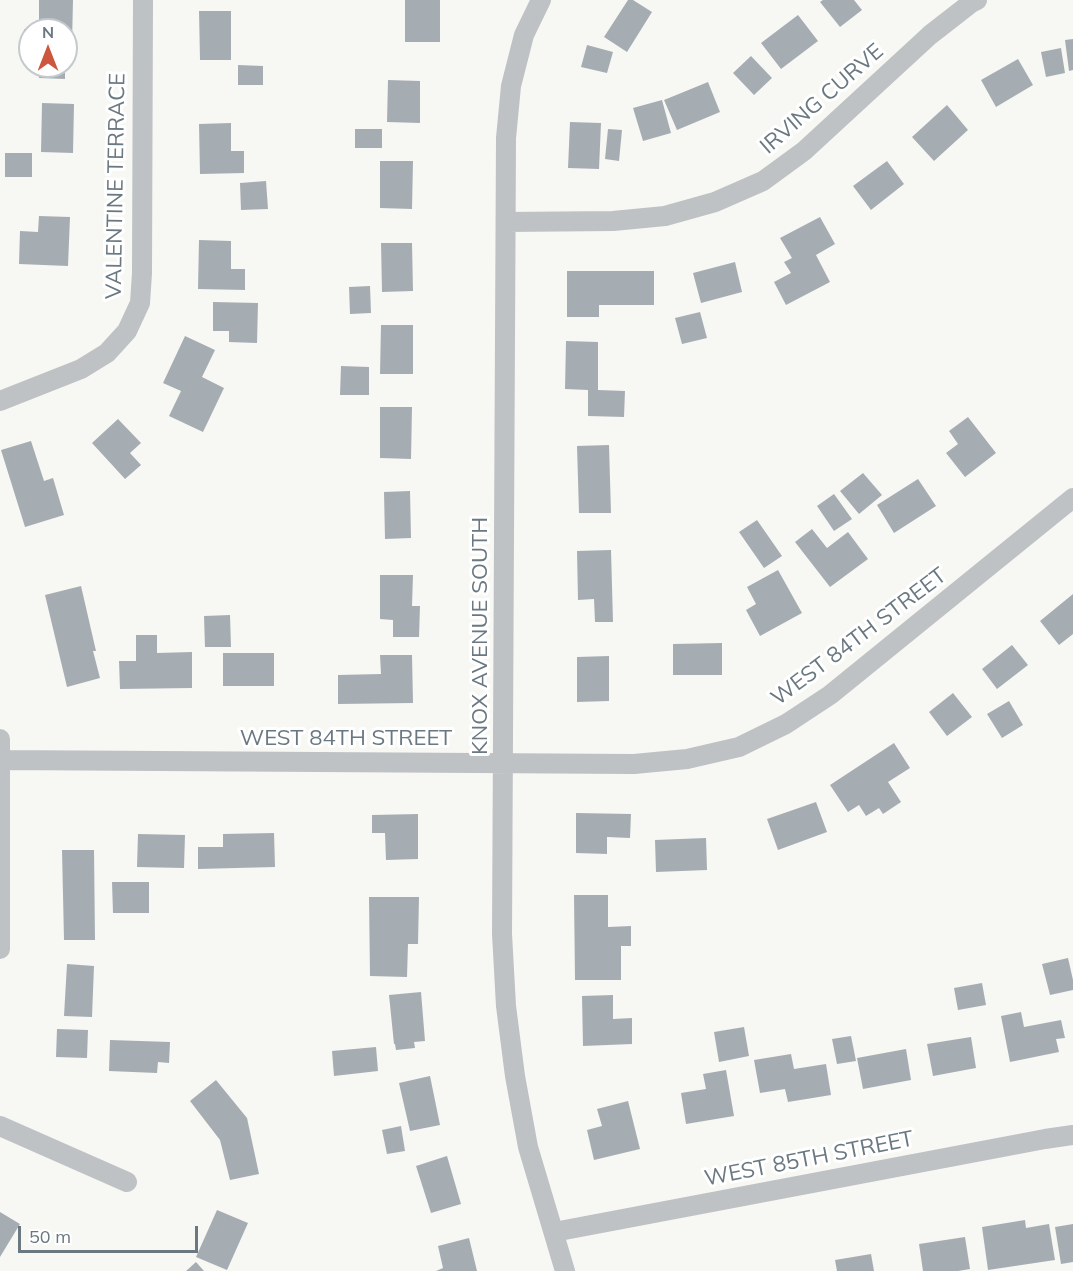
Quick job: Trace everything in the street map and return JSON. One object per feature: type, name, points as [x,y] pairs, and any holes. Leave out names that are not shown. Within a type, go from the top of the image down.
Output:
[{"type":"street","name":"VALENTINE TERRACE","points":[[0,401],[81,369],[107,353],[127,331],[140,303],[143,0]]},
{"type":"street","name":"KNOX AVENUE SOUTH","points":[[541,0],[524,35],[511,86],[507,138],[502,934],[515,1076],[528,1147],[565,1271]]},
{"type":"street","name":"IRVING CURVE","points":[[507,222],[613,221],[665,216],[715,202],[763,181],[804,151],[930,35],[977,0]]},
{"type":"street","name":"WEST 84TH STREET","points":[[1,760],[634,764],[687,759],[739,747],[786,724],[830,695],[1073,498]]},
{"type":"street","points":[[0,739],[0,950]]},
{"type":"street","points":[[0,1126],[127,1182]]},
{"type":"street","name":"WEST 85TH STREET","points":[[554,1232],[1073,1135]]},
{"type":"building","points":[[39,0],[73,0],[73,18],[39,18]]},
{"type":"building","points":[[405,0],[440,0],[440,42],[405,42]]},
{"type":"building","points":[[628,0],[633,0],[652,12],[627,52],[604,37]]},
{"type":"building","points":[[823,0],[854,0],[862,10],[840,27],[820,2]]},
{"type":"building","points":[[199,11],[231,11],[231,60],[200,60]]},
{"type":"building","points":[[798,15],[818,41],[781,69],[761,43]]},
{"type":"building","points":[[1073,39],[1073,70],[1069,71],[1065,40]]},
{"type":"building","points":[[587,45],[613,52],[607,73],[581,67]]},
{"type":"building","points":[[1061,48],[1065,73],[1046,77],[1041,52]]},
{"type":"building","points":[[751,56],[772,78],[754,95],[733,73]]},
{"type":"building","points":[[1018,59],[1033,85],[996,107],[981,80]]},
{"type":"building","points":[[238,65],[263,66],[263,85],[238,85]]},
{"type":"building","points":[[388,80],[420,81],[420,123],[387,122]]},
{"type":"building","points":[[708,82],[720,112],[677,130],[664,100]]},
{"type":"building","points":[[662,100],[671,133],[643,141],[633,108]]},
{"type":"building","points":[[42,103],[74,104],[73,153],[41,152]]},
{"type":"building","points":[[947,105],[968,130],[934,161],[912,137]]},
{"type":"building","points":[[570,122],[601,123],[599,169],[568,168]]},
{"type":"building","points":[[231,123],[231,151],[244,151],[244,173],[200,174],[199,124]]},
{"type":"building","points":[[355,129],[382,129],[382,148],[355,148]]},
{"type":"building","points":[[608,129],[622,130],[619,161],[605,159]]},
{"type":"building","points":[[5,153],[32,153],[32,177],[5,177]]},
{"type":"building","points":[[380,161],[413,161],[412,209],[380,208]]},
{"type":"building","points":[[887,161],[904,184],[871,210],[853,186]]},
{"type":"building","points":[[266,181],[268,209],[241,210],[240,183]]},
{"type":"building","points":[[39,216],[70,217],[68,266],[19,264],[20,231],[38,232]]},
{"type":"building","points":[[820,217],[835,244],[816,255],[830,282],[786,305],[774,282],[791,273],[784,262],[792,258],[780,238]]},
{"type":"building","points":[[199,240],[231,241],[231,269],[245,269],[245,290],[198,289]]},
{"type":"building","points":[[381,243],[412,243],[413,291],[382,292]]},
{"type":"building","points":[[735,262],[742,292],[701,303],[693,273]]},
{"type":"building","points":[[567,271],[654,271],[654,305],[599,305],[599,317],[567,317]]},
{"type":"building","points":[[370,286],[371,313],[350,314],[349,287]]},
{"type":"building","points":[[213,302],[258,303],[257,343],[229,342],[229,331],[213,331]]},
{"type":"building","points":[[700,312],[707,338],[682,344],[675,318]]},
{"type":"building","points":[[381,325],[413,325],[413,374],[380,374]]},
{"type":"building","points":[[185,336],[215,350],[202,377],[224,388],[203,432],[169,416],[181,391],[163,383]]},
{"type":"building","points":[[566,341],[598,342],[598,390],[625,391],[624,417],[588,416],[588,390],[565,389]]},
{"type":"building","points":[[341,366],[369,367],[369,395],[340,395]]},
{"type":"building","points":[[380,407],[412,407],[411,459],[380,458]]},
{"type":"building","points":[[968,417],[996,453],[965,477],[946,453],[958,444],[949,431]]},
{"type":"building","points":[[118,419],[141,443],[130,453],[141,465],[125,479],[92,443]]},
{"type":"building","points":[[31,441],[44,481],[53,478],[64,515],[25,527],[1,450]]},
{"type":"building","points":[[609,445],[611,513],[579,513],[577,446]]},
{"type":"building","points":[[863,473],[882,495],[859,514],[840,491]]},
{"type":"building","points":[[918,479],[936,506],[894,533],[877,505]]},
{"type":"building","points":[[410,491],[411,538],[385,539],[384,492]]},
{"type":"building","points":[[834,494],[852,519],[834,531],[817,506]]},
{"type":"building","points":[[757,520],[782,556],[764,568],[739,532]]},
{"type":"building","points":[[812,529],[827,548],[848,532],[868,559],[830,587],[795,542]]},
{"type":"building","points":[[611,550],[613,622],[595,622],[594,599],[578,600],[577,551]]},
{"type":"building","points":[[778,570],[802,613],[760,636],[746,610],[756,604],[747,587]]},
{"type":"building","points":[[380,575],[413,575],[412,606],[420,606],[419,637],[393,637],[393,620],[380,619]]},
{"type":"building","points":[[81,586],[100,678],[67,687],[45,595]]},
{"type":"building","points":[[1073,594],[1073,634],[1059,645],[1040,621]]},
{"type":"building","points":[[230,615],[231,647],[205,647],[204,616]]},
{"type":"building","points":[[136,635],[157,635],[157,653],[192,652],[192,688],[120,689],[119,661],[136,661]]},
{"type":"building","points":[[722,643],[722,675],[673,675],[673,644]]},
{"type":"building","points":[[1012,645],[1028,665],[997,689],[982,669]]},
{"type":"building","points":[[223,653],[274,653],[274,686],[223,686]]},
{"type":"building","points":[[380,655],[412,655],[413,703],[338,704],[338,675],[381,674]]},
{"type":"building","points":[[609,656],[609,701],[577,702],[577,657]]},
{"type":"building","points":[[953,693],[972,717],[947,736],[929,712]]},
{"type":"building","points":[[1009,701],[1023,725],[1002,738],[987,714]]},
{"type":"building","points":[[894,743],[910,768],[888,782],[901,802],[883,814],[879,808],[866,816],[859,805],[848,812],[830,785]]},
{"type":"building","points":[[816,802],[827,832],[778,850],[767,819]]},
{"type":"building","points":[[576,813],[631,814],[630,838],[607,837],[607,854],[576,853]]},
{"type":"building","points":[[418,814],[418,859],[386,860],[385,833],[372,833],[372,815]]},
{"type":"building","points":[[274,833],[275,867],[198,869],[198,847],[223,847],[223,834]]},
{"type":"building","points":[[138,834],[185,835],[184,868],[137,867]]},
{"type":"building","points":[[706,838],[707,870],[656,872],[655,840]]},
{"type":"building","points":[[62,850],[94,850],[95,940],[64,940]]},
{"type":"building","points":[[112,882],[149,882],[149,913],[113,913]]},
{"type":"building","points":[[574,895],[608,895],[608,927],[631,926],[631,946],[621,946],[621,980],[575,980]]},
{"type":"building","points":[[369,897],[419,897],[418,944],[408,944],[407,977],[370,976]]},
{"type":"building","points":[[1068,958],[1073,990],[1050,995],[1042,964]]},
{"type":"building","points":[[67,964],[94,966],[92,1017],[64,1016]]},
{"type":"building","points":[[982,983],[986,1005],[958,1010],[954,988]]},
{"type":"building","points":[[421,992],[425,1041],[414,1042],[415,1048],[396,1050],[389,995]]},
{"type":"building","points":[[613,995],[613,1019],[632,1018],[632,1044],[583,1046],[582,996]]},
{"type":"building","points":[[1021,1012],[1024,1027],[1061,1020],[1065,1038],[1056,1039],[1059,1052],[1010,1062],[1001,1016]]},
{"type":"building","points":[[744,1027],[749,1056],[719,1062],[714,1032]]},
{"type":"building","points":[[57,1029],[88,1030],[87,1058],[56,1057]]},
{"type":"building","points":[[851,1036],[856,1061],[837,1064],[832,1039]]},
{"type":"building","points":[[971,1037],[976,1068],[933,1076],[927,1044]]},
{"type":"building","points":[[110,1040],[170,1042],[169,1063],[158,1062],[157,1073],[109,1071]]},
{"type":"building","points":[[376,1047],[378,1071],[334,1076],[332,1051]]},
{"type":"building","points":[[906,1049],[911,1080],[863,1089],[857,1058]]},
{"type":"building","points":[[791,1054],[794,1069],[826,1064],[831,1095],[788,1102],[785,1089],[760,1093],[754,1060]]},
{"type":"building","points":[[726,1070],[734,1116],[686,1124],[681,1093],[706,1089],[703,1074]]},
{"type":"building","points":[[430,1076],[440,1125],[410,1131],[399,1083]]},
{"type":"building","points":[[216,1080],[247,1118],[259,1174],[230,1180],[220,1140],[190,1101]]},
{"type":"building","points":[[628,1101],[640,1149],[594,1160],[587,1130],[602,1126],[597,1109]]},
{"type":"building","points":[[401,1126],[405,1151],[387,1154],[382,1130]]},
{"type":"building","points":[[447,1156],[461,1204],[431,1213],[416,1166]]},
{"type":"building","points":[[217,1210],[248,1223],[227,1270],[196,1257]]},
{"type":"building","points":[[0,1212],[20,1224],[0,1257]]},
{"type":"building","points":[[1025,1220],[1026,1228],[1049,1224],[1055,1260],[988,1270],[982,1227]]},
{"type":"building","points":[[1073,1224],[1073,1262],[1061,1264],[1055,1227]]},
{"type":"building","points":[[965,1237],[970,1269],[923,1271],[919,1244]]},
{"type":"building","points":[[469,1238],[477,1271],[436,1271],[443,1268],[438,1246]]},
{"type":"building","points":[[871,1254],[874,1271],[837,1271],[835,1260]]},
{"type":"building","points":[[196,1262],[204,1271],[186,1271]]}]
